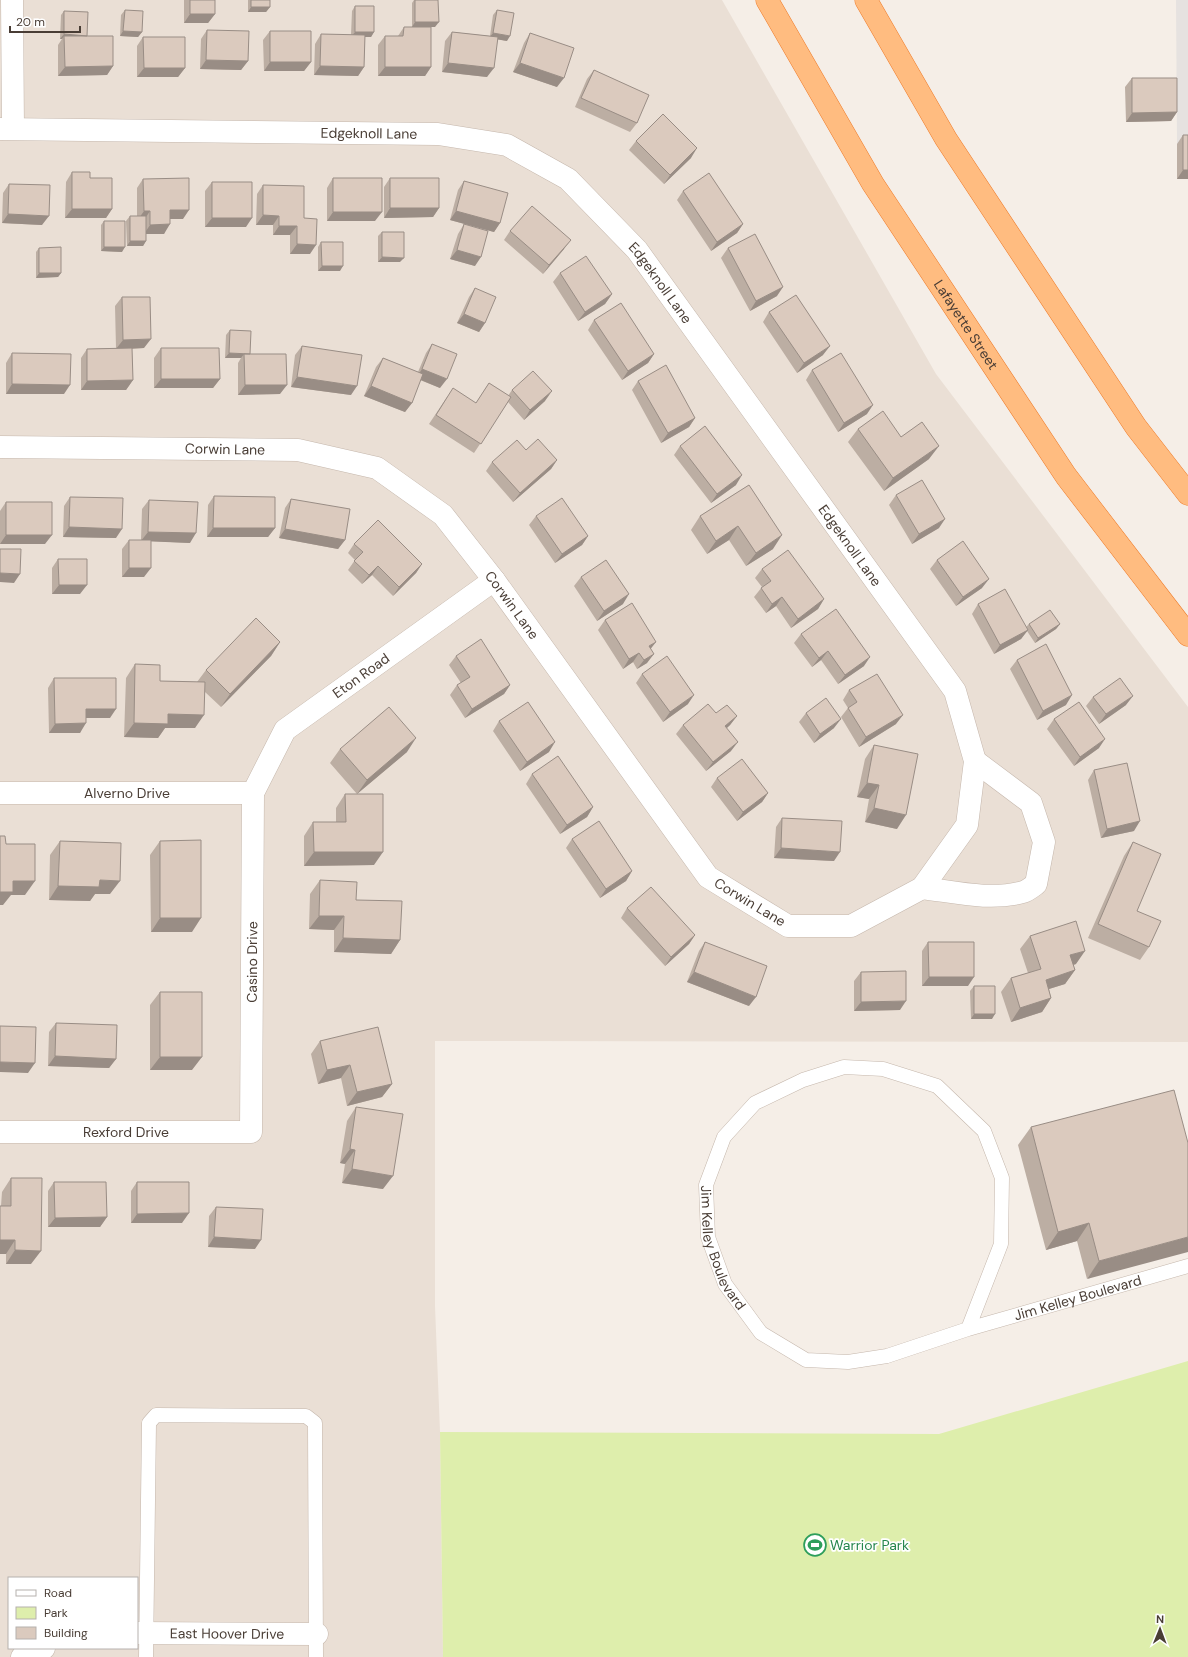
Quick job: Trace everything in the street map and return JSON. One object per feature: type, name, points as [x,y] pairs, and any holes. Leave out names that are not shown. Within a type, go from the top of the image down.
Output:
[{"type":"highway","name":"Lafayette Street","points":[[767,0],[873,184],[1066,476],[1188,635]]},
{"type":"highway","points":[[866,0],[946,139],[1136,426],[1188,494]]},
{"type":"street","points":[[7,129],[12,0]]},
{"type":"street","name":"Edgeknoll Lane","points":[[7,129],[438,134],[507,145],[568,179],[637,250],[955,691],[975,761],[967,825],[922,888]]},
{"type":"street","name":"Corwin Lane","points":[[0,447],[298,450],[377,468],[443,515],[494,580],[708,877],[788,926],[852,926],[922,888]]},
{"type":"street","name":"Eton Road","points":[[254,792],[285,730],[494,580]]},
{"type":"street","points":[[922,888],[982,896],[1024,892],[1036,884],[1044,842],[1031,803],[975,761]]},
{"type":"street","name":"Alverno Drive","points":[[0,793],[254,792]]},
{"type":"street","name":"Casino Drive","points":[[251,1132],[254,792]]},
{"type":"street","name":"Rexford Drive","points":[[0,1132],[251,1132]]},
{"type":"street","name":"East Hoover Drive","points":[[141,1633],[317,1634]]},
{"type":"street","points":[[22,1657],[42,1649]]},
{"type":"lane","name":"Jim Kelley Boulevard","points":[[968,1329],[1001,1244],[1002,1178],[984,1131],[938,1086],[883,1069],[844,1067],[803,1080],[755,1103],[724,1137],[706,1185],[708,1237],[725,1284],[761,1333],[806,1360],[848,1362],[887,1356],[968,1329],[1188,1266]]},
{"type":"lane","points":[[146,1657],[141,1633],[149,1423],[156,1415],[306,1416],[315,1423],[316,1657]]},
{"type":"shaded area","points":[[0,0],[722,0],[936,374],[1188,707],[1188,1042],[435,1041],[435,1306],[440,1432],[443,1657],[0,1657]]},
{"type":"shaded area","points":[[1176,0],[1188,0],[1188,144],[1177,144]]},
{"type":"green space","name":"Warrior Park","points":[[1188,1361],[1188,1657],[443,1657],[440,1432],[939,1434]]},
{"type":"building","points":[[190,0],[215,0],[215,14],[190,14]]},
{"type":"building","points":[[251,0],[270,0],[270,7],[251,7]]},
{"type":"building","points":[[415,0],[438,0],[439,22],[415,22]]},
{"type":"building","points":[[355,6],[374,6],[374,32],[355,32]]},
{"type":"building","points":[[125,10],[143,11],[142,32],[123,31]]},
{"type":"building","points":[[497,10],[514,13],[510,36],[493,33]]},
{"type":"building","points":[[64,11],[88,12],[87,36],[64,34]]},
{"type":"building","points":[[404,27],[431,27],[431,67],[385,67],[385,36],[403,36]]},
{"type":"building","points":[[207,30],[249,31],[248,61],[206,60]]},
{"type":"building","points":[[270,31],[311,31],[311,62],[270,62]]},
{"type":"building","points":[[452,32],[498,37],[494,68],[448,63]]},
{"type":"building","points":[[530,33],[574,48],[564,78],[520,63]]},
{"type":"building","points":[[321,34],[365,35],[364,67],[320,66]]},
{"type":"building","points":[[64,36],[113,36],[113,66],[65,67]]},
{"type":"building","points":[[143,37],[185,37],[185,68],[144,68]]},
{"type":"building","points":[[594,70],[649,95],[637,123],[581,98]]},
{"type":"building","points":[[1132,78],[1177,78],[1177,112],[1132,113]]},
{"type":"building","points":[[663,114],[697,148],[670,175],[636,141]]},
{"type":"building","points":[[1183,135],[1188,135],[1188,170],[1183,170]]},
{"type":"building","points":[[72,172],[90,172],[90,178],[112,178],[112,209],[72,209]]},
{"type":"building","points":[[709,173],[743,224],[717,242],[683,191]]},
{"type":"building","points":[[189,178],[189,210],[170,210],[170,224],[150,225],[150,211],[144,211],[143,179]]},
{"type":"building","points":[[333,178],[382,178],[382,212],[333,212]]},
{"type":"building","points":[[390,178],[439,178],[439,208],[390,208]]},
{"type":"building","points":[[464,181],[508,193],[500,223],[456,211]]},
{"type":"building","points":[[212,182],[252,182],[252,218],[212,218]]},
{"type":"building","points":[[9,184],[50,185],[49,216],[8,214]]},
{"type":"building","points":[[263,185],[304,186],[304,218],[317,219],[316,245],[297,244],[297,226],[279,226],[279,216],[263,215]]},
{"type":"building","points":[[532,206],[571,240],[549,265],[510,231]]},
{"type":"building","points":[[130,216],[146,216],[146,241],[130,241]]},
{"type":"building","points":[[104,221],[125,221],[125,247],[104,247]]},
{"type":"building","points":[[464,224],[488,231],[481,257],[457,250]]},
{"type":"building","points":[[382,232],[404,232],[404,258],[382,257]]},
{"type":"building","points":[[755,234],[783,287],[756,301],[728,248]]},
{"type":"building","points":[[321,242],[343,242],[343,266],[322,266]]},
{"type":"building","points":[[61,247],[61,273],[39,273],[39,248]]},
{"type":"building","points":[[586,256],[612,294],[585,312],[560,273]]},
{"type":"building","points":[[475,288],[496,297],[485,323],[464,314]]},
{"type":"building","points":[[796,295],[830,346],[804,363],[769,312]]},
{"type":"building","points":[[122,297],[150,297],[151,339],[123,340]]},
{"type":"building","points":[[621,303],[654,354],[628,371],[594,320]]},
{"type":"building","points":[[230,330],[251,331],[250,354],[229,353]]},
{"type":"building","points":[[432,344],[457,354],[447,379],[422,369]]},
{"type":"building","points":[[302,346],[362,355],[357,386],[297,377]]},
{"type":"building","points":[[132,348],[133,380],[87,381],[87,349]]},
{"type":"building","points":[[161,348],[219,348],[220,379],[161,379]]},
{"type":"building","points":[[12,353],[71,354],[70,385],[12,384]]},
{"type":"building","points":[[841,353],[873,405],[844,423],[812,370]]},
{"type":"building","points":[[244,354],[286,354],[287,385],[245,385]]},
{"type":"building","points":[[383,358],[423,374],[412,403],[371,386]]},
{"type":"building","points":[[666,365],[695,418],[668,433],[638,381]]},
{"type":"building","points":[[533,371],[552,391],[530,410],[512,390]]},
{"type":"building","points":[[489,383],[511,397],[481,444],[436,415],[453,388],[476,403]]},
{"type":"building","points":[[883,411],[901,437],[922,422],[939,446],[893,478],[858,429]]},
{"type":"building","points":[[705,426],[742,475],[717,494],[680,446]]},
{"type":"building","points":[[538,439],[557,460],[520,493],[492,462],[517,440],[526,450]]},
{"type":"building","points":[[922,480],[945,519],[919,534],[896,495]]},
{"type":"building","points":[[749,485],[782,535],[756,553],[738,526],[716,541],[700,516]]},
{"type":"building","points":[[214,496],[275,497],[275,528],[213,528]]},
{"type":"building","points":[[70,497],[123,498],[122,529],[69,527]]},
{"type":"building","points":[[562,498],[588,536],[562,554],[536,516]]},
{"type":"building","points":[[291,499],[350,509],[345,540],[285,529]]},
{"type":"building","points":[[149,500],[198,502],[196,533],[148,532]]},
{"type":"building","points":[[6,502],[52,502],[52,535],[6,535]]},
{"type":"building","points":[[378,520],[422,564],[399,587],[378,566],[369,575],[354,561],[363,552],[354,544]]},
{"type":"building","points":[[129,540],[151,540],[151,568],[129,568]]},
{"type":"building","points":[[963,541],[989,579],[963,597],[937,560]]},
{"type":"building","points":[[0,549],[21,549],[20,574],[0,573]]},
{"type":"building","points":[[788,550],[824,599],[798,619],[782,597],[772,604],[761,588],[771,581],[762,569]]},
{"type":"building","points":[[58,559],[87,559],[87,585],[59,585]]},
{"type":"building","points":[[606,560],[629,594],[604,611],[581,577]]},
{"type":"building","points":[[1005,589],[1028,630],[1000,645],[978,604]]},
{"type":"building","points":[[632,603],[656,642],[649,646],[654,654],[644,660],[639,653],[629,659],[605,620]]},
{"type":"building","points":[[836,609],[870,657],[845,675],[828,651],[819,658],[801,634]]},
{"type":"building","points":[[1050,610],[1060,624],[1038,638],[1029,624]]},
{"type":"building","points":[[256,618],[280,642],[230,694],[206,670]]},
{"type":"building","points":[[481,639],[510,685],[472,709],[457,685],[470,677],[456,656]]},
{"type":"building","points":[[1046,644],[1072,695],[1043,711],[1017,660]]},
{"type":"building","points":[[667,656],[694,695],[670,712],[642,674]]},
{"type":"building","points":[[135,664],[160,665],[160,681],[205,682],[204,715],[168,714],[168,724],[134,723]]},
{"type":"building","points":[[877,674],[903,715],[866,737],[848,708],[857,702],[849,690]]},
{"type":"building","points":[[54,678],[116,678],[116,709],[86,709],[86,723],[55,724]]},
{"type":"building","points":[[1120,678],[1133,696],[1106,714],[1093,697]]},
{"type":"building","points":[[826,698],[841,719],[820,734],[806,713]]},
{"type":"building","points":[[528,702],[555,742],[527,762],[499,721]]},
{"type":"building","points":[[1079,702],[1105,739],[1080,757],[1054,719]]},
{"type":"building","points":[[708,704],[716,713],[727,705],[737,716],[725,726],[738,742],[713,762],[683,725]]},
{"type":"building","points":[[389,707],[416,738],[367,780],[340,749]]},
{"type":"building","points":[[874,745],[918,754],[906,815],[874,808],[879,785],[867,783]]},
{"type":"building","points":[[558,756],[593,807],[567,825],[532,774]]},
{"type":"building","points":[[742,759],[768,793],[743,812],[717,778]]},
{"type":"building","points":[[1127,763],[1140,821],[1107,829],[1094,770]]},
{"type":"building","points":[[345,794],[383,794],[383,852],[314,852],[313,822],[346,822]]},
{"type":"building","points":[[782,818],[842,821],[840,852],[781,848]]},
{"type":"building","points":[[599,821],[632,871],[606,889],[572,839]]},
{"type":"building","points":[[0,836],[5,836],[6,844],[35,844],[35,881],[13,881],[13,892],[0,892]]},
{"type":"building","points":[[201,840],[201,918],[160,918],[160,841]]},
{"type":"building","points":[[60,841],[121,843],[120,881],[100,880],[99,887],[58,886]]},
{"type":"building","points":[[1133,842],[1161,854],[1137,911],[1161,921],[1149,947],[1098,924]]},
{"type":"building","points":[[320,880],[357,882],[356,900],[402,901],[400,940],[343,938],[344,916],[319,916]]},
{"type":"building","points":[[651,887],[695,935],[671,957],[627,908]]},
{"type":"building","points":[[1076,921],[1085,951],[1070,955],[1075,970],[1046,980],[1051,998],[1020,1008],[1011,978],[1041,969],[1030,936]]},
{"type":"building","points":[[705,942],[767,966],[756,997],[694,972]]},
{"type":"building","points":[[928,942],[974,942],[974,977],[929,977]]},
{"type":"building","points":[[906,971],[906,1001],[861,1002],[861,972]]},
{"type":"building","points":[[974,986],[995,986],[995,1014],[974,1014]]},
{"type":"building","points":[[160,992],[202,992],[202,1057],[160,1057]]},
{"type":"building","points":[[56,1023],[117,1025],[116,1059],[55,1056]]},
{"type":"building","points":[[0,1026],[36,1027],[35,1063],[0,1062]]},
{"type":"building","points":[[378,1027],[392,1084],[357,1092],[350,1065],[327,1070],[320,1041]]},
{"type":"building","points":[[1174,1090],[1188,1143],[1188,1237],[1099,1261],[1089,1223],[1058,1232],[1031,1127]]},
{"type":"building","points":[[356,1107],[403,1114],[393,1176],[352,1169],[355,1150],[350,1149]]},
{"type":"building","points":[[11,1178],[42,1178],[41,1251],[15,1250],[15,1240],[0,1240],[0,1206],[11,1206]]},
{"type":"building","points":[[54,1182],[106,1182],[107,1217],[55,1218]]},
{"type":"building","points":[[137,1182],[189,1182],[189,1213],[137,1214]]},
{"type":"building","points":[[216,1207],[263,1209],[261,1240],[214,1237]]},
{"type":"place","name":"Warrior Park","points":[[815,1545]]}]
